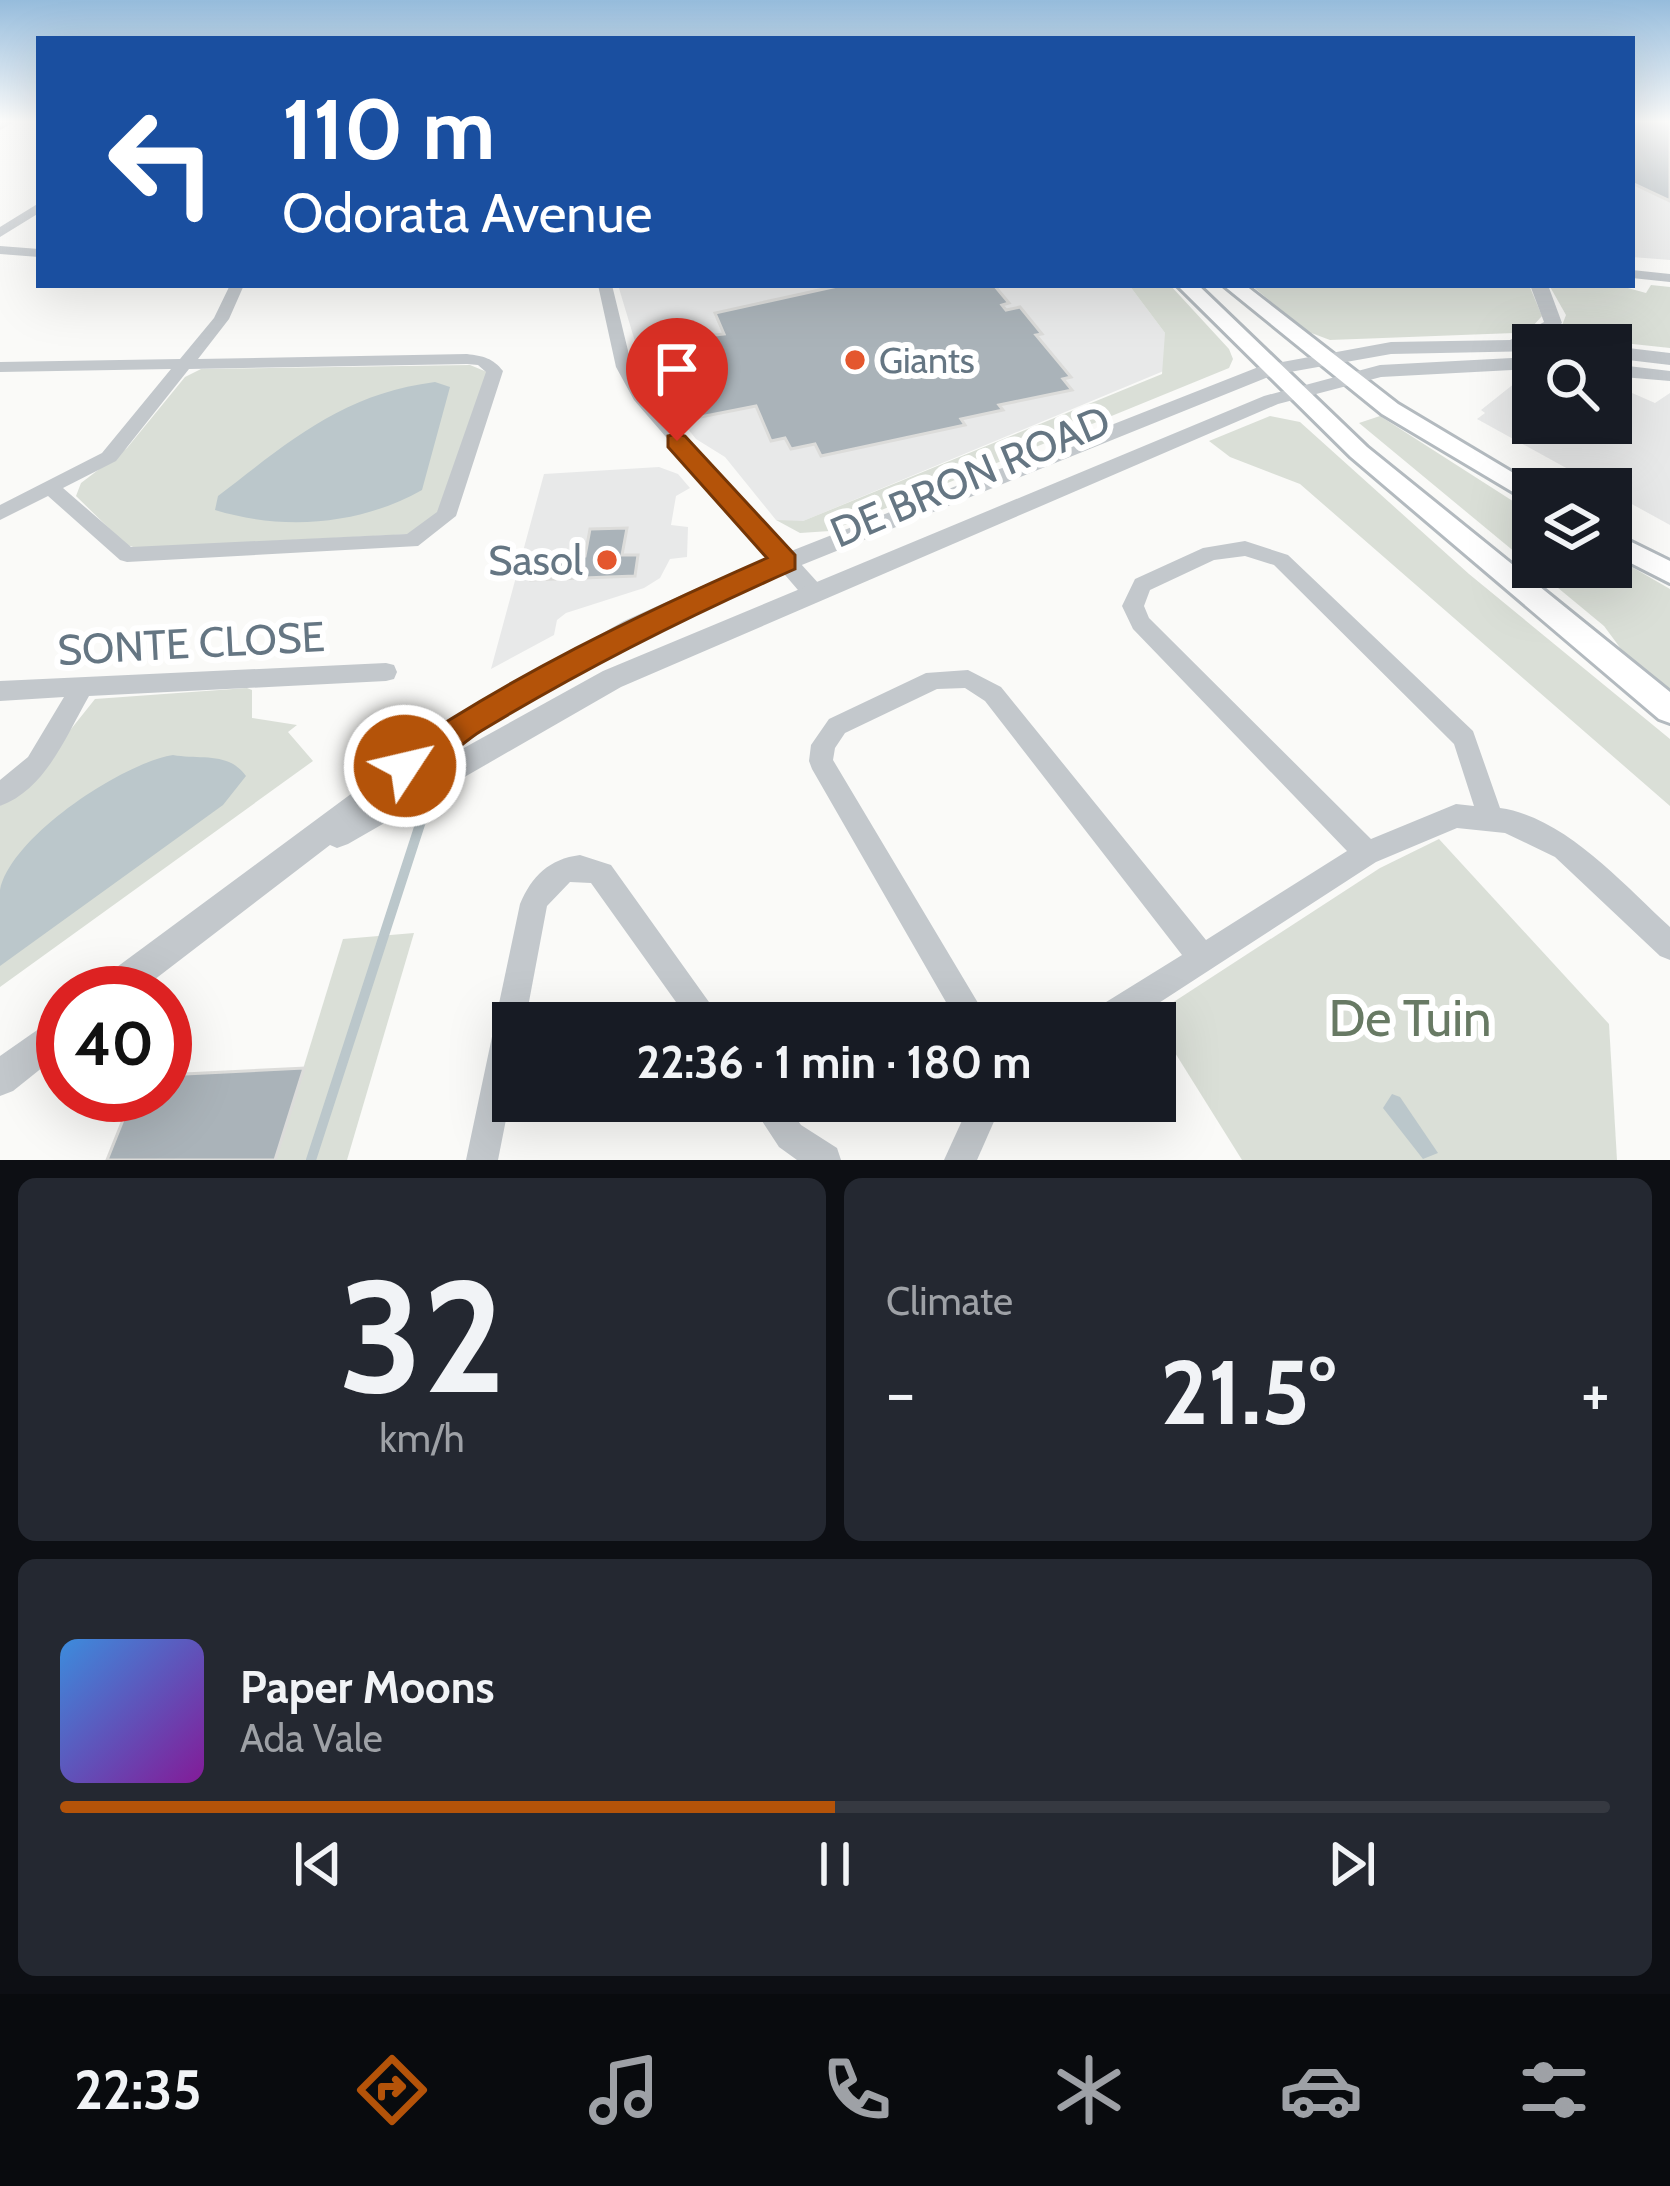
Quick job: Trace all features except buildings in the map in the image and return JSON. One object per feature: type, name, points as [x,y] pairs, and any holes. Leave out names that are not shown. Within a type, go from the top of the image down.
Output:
[{"type":"main road","points":[[1188,288],[1268,370],[1465,545],[1670,710]]},
{"type":"main road","points":[[1237,288],[1346,378],[1512,483]]},
{"type":"main road","points":[[1632,552],[1670,573]]},
{"type":"street","points":[[0,233],[36,209]]},
{"type":"street","points":[[0,250],[36,254]]},
{"type":"street","points":[[1635,271],[1670,274]]},
{"type":"street","points":[[0,513],[109,457],[221,319],[236,288]]},
{"type":"street","points":[[605,288],[624,368],[640,396],[812,591]]},
{"type":"street","points":[[1505,344],[1537,336],[1553,323],[1540,288]]},
{"type":"street","name":"DE BRON ROAD","points":[[145,966],[465,724],[633,628],[785,562],[1268,370],[1319,357],[1512,344]]},
{"type":"street","points":[[1632,354],[1670,359]]},
{"type":"street","points":[[0,367],[188,361],[294,366],[467,359],[489,364],[496,375],[446,516],[436,528],[411,541],[127,555],[52,489]]},
{"type":"street","name":"DE BRON ROAD","points":[[242,891],[612,680],[812,591],[1292,392],[1412,367],[1512,364]]},
{"type":"street","points":[[1632,372],[1670,376]]},
{"type":"street","points":[[1367,853],[1142,623],[1133,598],[1142,585],[1232,546],[1254,548],[1281,560],[1464,738],[1490,817]]},
{"type":"street","name":"SONTE CLOSE","points":[[0,691],[386,672]]},
{"type":"street","points":[[963,1002],[821,761],[826,738],[837,726],[942,678],[968,679],[993,694],[1202,958]]},
{"type":"street","points":[[0,795],[37,764],[82,687]]},
{"type":"street","points":[[1134,1002],[1367,853],[1441,818],[1490,817],[1564,848],[1670,946]]},
{"type":"street","points":[[514,1002],[534,904],[557,874],[581,867],[602,874],[695,1002]]},
{"type":"street","points":[[0,1078],[36,1050]]},
{"type":"street","points":[[482,1160],[492,1111]]},
{"type":"street","points":[[780,1122],[790,1136],[825,1160]]},
{"type":"street","points":[[960,1160],[978,1122]]},
{"type":"shaded area","points":[[1635,175],[1670,175],[1670,260],[1635,257]]},
{"type":"shaded area","points":[[619,288],[1131,288],[1165,333],[1166,370],[796,524],[776,520],[725,457],[696,439],[646,378]]},
{"type":"shaded area","points":[[435,382],[450,387],[422,490],[373,511],[321,521],[268,521],[215,510],[218,496],[319,423],[372,397]]},
{"type":"shaded area","points":[[1512,385],[1512,438],[1477,419],[1485,413],[1481,410]]},
{"type":"shaded area","points":[[1632,393],[1655,403],[1670,393],[1670,525],[1632,504],[1632,468],[1566,468],[1523,444],[1632,444]]},
{"type":"shaded area","points":[[659,467],[678,474],[690,488],[676,496],[671,525],[688,527],[687,557],[670,559],[660,578],[644,588],[566,613],[557,620],[554,635],[491,669],[544,474]]},
{"type":"shaded area","points":[[173,755],[222,760],[246,776],[223,805],[0,966],[0,890],[25,847],[99,787]]},
{"type":"shaded area","points":[[1392,1094],[1400,1097],[1438,1153],[1423,1159],[1383,1108]]},
{"type":"green space","points":[[1651,285],[1670,287],[1670,348],[1632,344],[1632,324],[1563,324],[1566,315],[1551,288],[1628,288],[1646,293]]},
{"type":"green space","points":[[1131,288],[1173,288],[1229,349],[1233,359],[1229,368],[830,531],[800,533],[776,520],[803,521],[1162,374],[1165,333]]},
{"type":"green space","points":[[1255,288],[1530,288],[1542,316],[1535,324],[1512,324],[1512,333],[1330,340],[1306,331]]},
{"type":"green space","points":[[470,365],[487,372],[436,517],[413,534],[137,548],[126,545],[76,496],[81,483],[127,448],[185,377],[201,369]]},
{"type":"green space","points":[[1270,416],[1300,422],[1469,574],[1670,739],[1670,806],[1300,484],[1230,457],[1209,441]]},
{"type":"green space","points":[[1380,416],[1512,501],[1512,550],[1359,423]]},
{"type":"green space","points":[[1632,567],[1670,589],[1670,697],[1638,672],[1604,626],[1558,588],[1632,588]]},
{"type":"green space","points":[[252,690],[252,718],[297,725],[288,732],[313,761],[0,987],[0,806],[24,788],[95,699]]},
{"type":"green space","name":"De Tuin","points":[[1439,839],[1609,1024],[1617,1160],[1242,1160],[1176,1054],[1174,1002],[1380,868]]},
{"type":"green space","points":[[414,933],[347,1160],[275,1160],[343,939]]},
{"type":"waterway","points":[[311,1160],[424,812]]},
{"type":"place","name":"Giants","points":[[855,360]]},
{"type":"place","name":"Sasol","points":[[607,560]]},
{"type":"route","points":[[405,766],[465,724],[633,628],[785,562],[677,441]]}]
